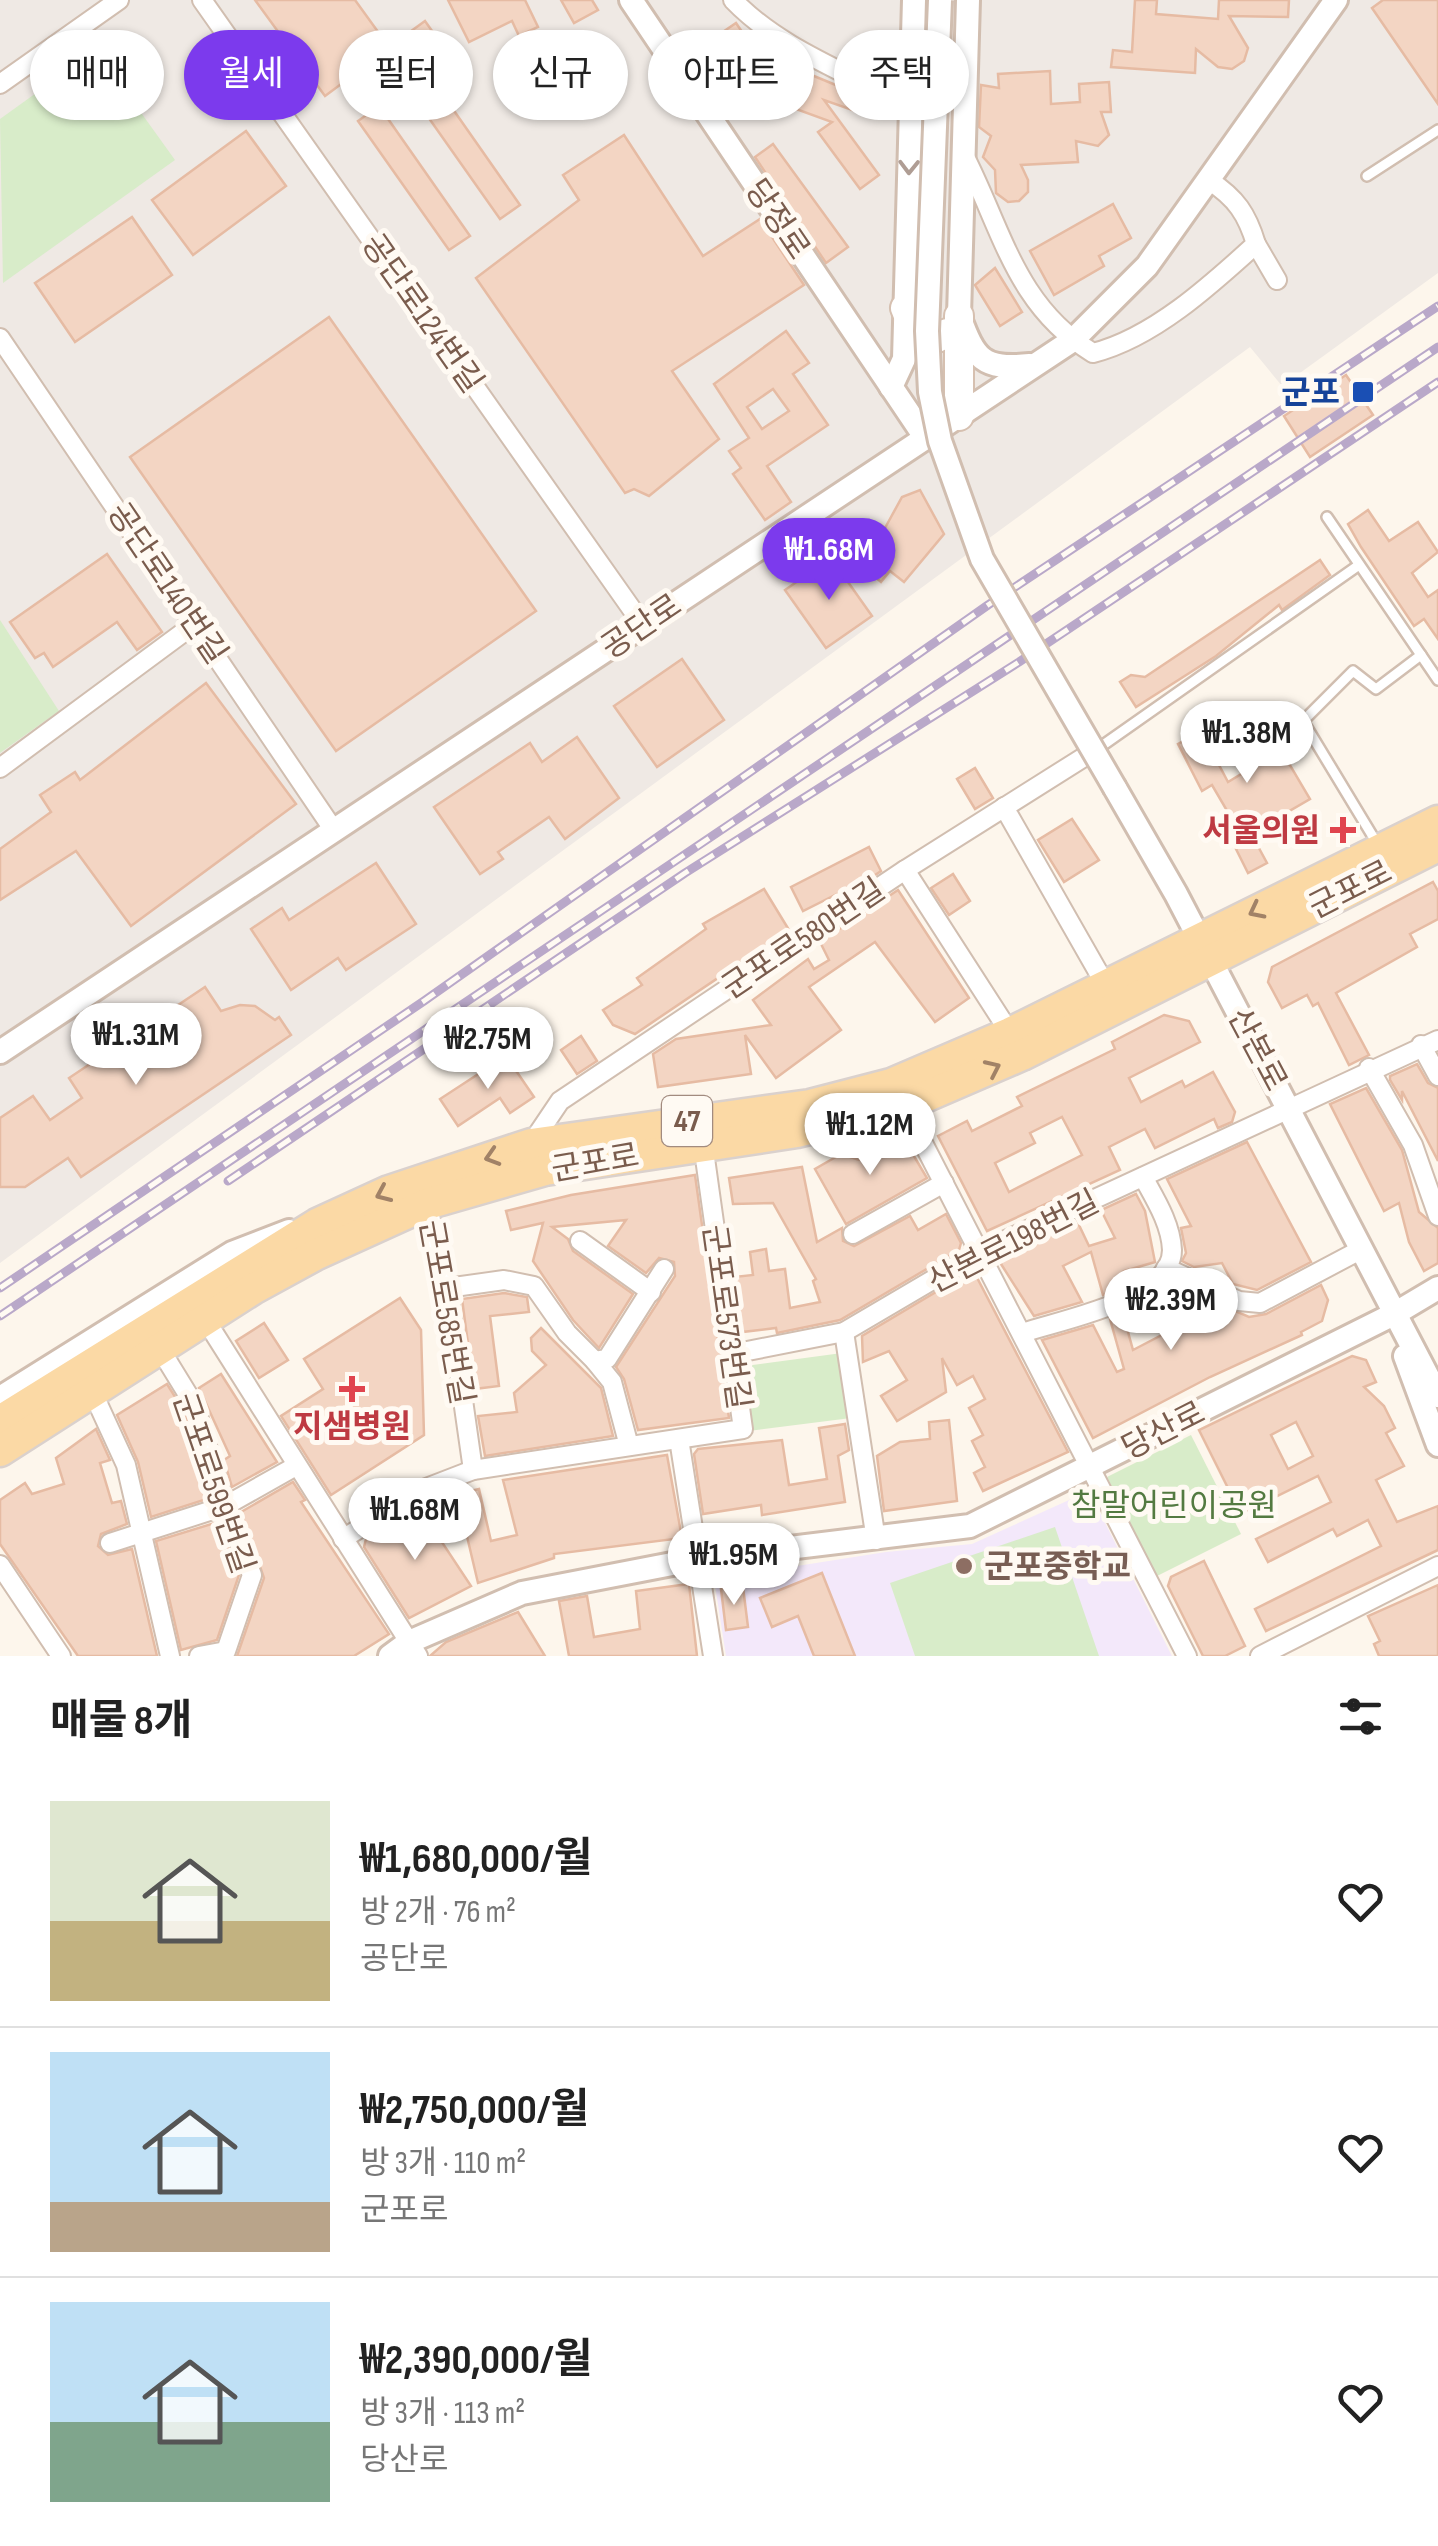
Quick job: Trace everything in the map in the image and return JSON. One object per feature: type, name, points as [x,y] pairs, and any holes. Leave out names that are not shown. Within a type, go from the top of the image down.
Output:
[{"type":"main road","points":[[905,308],[910,326],[925,339],[952,330],[959,316]]},
{"type":"main road","points":[[959,316],[959,416]]},
{"type":"main road","name":"군포로","points":[[0,1451],[205,1319],[317,1254],[427,1204],[515,1176],[797,1132],[904,1106],[1022,1055],[1380,847],[1438,821]]},
{"type":"main road","name":"군포로","points":[[0,1422],[317,1224],[452,1169],[531,1144],[843,1099],[940,1066],[1104,984],[1205,949],[1438,846]]},
{"type":"main road","points":[[797,1132],[851,1112],[851,1104],[843,1099]]},
{"type":"street","points":[[0,84],[120,0]]},
{"type":"street","name":"공단로124번길","points":[[202,0],[643,625]]},
{"type":"street","name":"당정로","points":[[631,0],[925,438]]},
{"type":"street","points":[[732,0],[752,20],[792,47],[834,68]]},
{"type":"street","points":[[913,30],[914,0]]},
{"type":"street","name":"산본로","points":[[940,0],[927,331],[930,392],[940,441],[982,558],[1205,949],[1438,1396]]},
{"type":"street","points":[[968,0],[959,316],[972,352],[989,364],[1036,365]]},
{"type":"street","name":"공단로","points":[[0,1052],[1073,340],[1147,266],[1336,0]]},
{"type":"street","points":[[891,387],[904,359],[910,120]]},
{"type":"street","points":[[963,152],[998,239],[1026,288],[1073,340],[1093,353],[1115,348],[1217,280],[1256,244]]},
{"type":"street","points":[[1210,181],[1232,195],[1248,217],[1256,244],[1277,280]]},
{"type":"street","name":"공단로140번길","points":[[0,338],[333,830]]},
{"type":"street","points":[[0,768],[196,623]]},
{"type":"street","name":"군포로580번길","points":[[531,1144],[560,1101],[905,870],[1092,752]]},
{"type":"street","points":[[1004,807],[1104,984]]},
{"type":"street","points":[[905,870],[1010,1033]]},
{"type":"street","points":[[1430,1042],[1438,1076]]},
{"type":"street","name":"산본로198번길","points":[[732,1354],[844,1332],[980,1252],[1430,1042]]},
{"type":"street","points":[[1369,1068],[1413,1145],[1438,1216]]},
{"type":"street","points":[[904,1106],[1187,1656]]},
{"type":"street","name":"군포로573번길","points":[[343,1539],[416,1492],[473,1470],[743,1429],[703,1144]]},
{"type":"street","name":"군포로585번길","points":[[452,1169],[424,1188],[448,1288],[473,1470]]},
{"type":"street","points":[[1022,1333],[1128,1299],[1166,1268],[1171,1241],[1144,1177]]},
{"type":"street","points":[[853,1234],[944,1182]]},
{"type":"street","points":[[0,1398],[232,1253],[279,1233],[317,1224]]},
{"type":"street","points":[[580,1241],[651,1292]]},
{"type":"street","points":[[1166,1268],[1240,1301],[1260,1303],[1362,1249]]},
{"type":"street","points":[[595,1361],[607,1360],[664,1270]]},
{"type":"street","points":[[448,1288],[504,1280],[534,1286],[567,1333],[612,1382],[629,1446]]},
{"type":"street","name":"당산로","points":[[390,1656],[414,1649],[522,1593],[698,1558],[970,1526],[1396,1313],[1438,1288]]},
{"type":"street","name":"산본로","points":[[1396,1313],[1438,1360]]},
{"type":"street","name":"산본로","points":[[1396,1313],[1406,1362],[1438,1445]]},
{"type":"street","points":[[205,1319],[414,1649]]},
{"type":"street","points":[[844,1332],[876,1540]]},
{"type":"street","name":"군포로599번길","points":[[160,1349],[195,1406],[225,1506],[252,1575],[226,1651],[199,1656]]},
{"type":"street","points":[[92,1392],[126,1465],[170,1656]]},
{"type":"street","points":[[679,1439],[713,1656]]},
{"type":"street","points":[[110,1542],[225,1506],[296,1466]]},
{"type":"street","points":[[0,1566],[61,1656]]},
{"type":"street","points":[[1260,1656],[1438,1566]]},
{"type":"lane","points":[[1367,176],[1438,130]]},
{"type":"lane","points":[[1327,517],[1438,680]]},
{"type":"lane","points":[[1092,752],[1360,565]]},
{"type":"lane","points":[[1380,847],[1303,720],[1353,672],[1376,689],[1421,656]]},
{"type":"shaded area","points":[[0,0],[1438,0],[1438,273],[1282,386],[1250,347],[0,1263]]},
{"type":"shaded area","name":"군포중학교","points":[[1089,1491],[1172,1656],[726,1656],[714,1579],[886,1552],[972,1544]]},
{"type":"green space","points":[[30,97],[30,120],[146,120],[175,160],[3,283],[0,119]]},
{"type":"green space","points":[[0,620],[59,711],[0,753]]},
{"type":"green space","points":[[842,1353],[851,1418],[749,1431],[741,1372],[745,1366]]},
{"type":"green space","name":"참말어린이공원","points":[[1191,1435],[1241,1534],[1157,1576],[1107,1477]]},
{"type":"green space","points":[[1055,1527],[1099,1656],[915,1656],[890,1583]]},
{"type":"building","points":[[255,0],[355,0],[377,30],[339,30],[339,86],[325,96],[319,88],[319,30],[277,30]]},
{"type":"building","points":[[448,0],[525,0],[538,27],[516,30],[512,21],[473,40],[473,30],[463,30]]},
{"type":"building","points":[[561,0],[592,0],[598,10],[574,23]]},
{"type":"building","points":[[1135,0],[1157,0],[1156,14],[1218,19],[1219,0],[1289,0],[1288,17],[1229,16],[1248,48],[1244,61],[1232,69],[1218,67],[1196,49],[1195,73],[1111,67],[1113,50],[1132,52]]},
{"type":"building","points":[[1383,0],[1438,0],[1438,104],[1372,8]]},
{"type":"building","points":[[425,21],[431,30],[413,30]]},
{"type":"building","points":[[1050,71],[1051,104],[1080,102],[1079,84],[1109,82],[1111,112],[1101,112],[1109,135],[1098,146],[1076,141],[1078,162],[1021,165],[1028,180],[1028,192],[1019,201],[1008,202],[996,193],[995,170],[983,157],[991,136],[979,127],[981,85],[999,88],[998,74]]},
{"type":"building","points":[[814,76],[834,84],[834,104],[824,100],[834,120],[839,120],[879,175],[860,189],[818,132],[832,122],[814,115]]},
{"type":"building","points":[[389,120],[470,236],[449,250],[358,121]]},
{"type":"building","points":[[430,120],[460,120],[520,205],[500,219]]},
{"type":"building","points":[[246,131],[286,186],[193,255],[152,200]]},
{"type":"building","points":[[624,135],[703,256],[760,219],[804,285],[672,371],[719,439],[649,496],[634,489],[625,493],[476,278],[579,200],[563,175]]},
{"type":"building","points":[[773,144],[848,247],[826,263],[755,157]]},
{"type":"building","points":[[1113,204],[1131,238],[1099,256],[1104,266],[1054,295],[1030,251]]},
{"type":"building","points":[[132,217],[172,275],[75,342],[35,283]]},
{"type":"building","points":[[995,268],[1022,312],[1000,326],[975,285]]},
{"type":"building","points":[[329,317],[536,611],[336,751],[130,457]]},
{"type":"building","points":[[786,331],[809,363],[793,374],[828,425],[767,466],[791,502],[765,520],[733,474],[741,468],[729,451],[749,438],[714,384]],"holes":[[[773,389],[789,411],[762,429],[747,407]]]},
{"type":"building","points":[[1346,375],[1373,415],[1310,457],[1284,416]]},
{"type":"building","points":[[920,490],[944,534],[904,582],[890,571],[881,582],[854,559],[881,525],[885,528],[902,497]]},
{"type":"building","points":[[1368,510],[1389,541],[1418,522],[1438,552],[1412,573],[1428,597],[1438,590],[1438,639],[1424,619],[1414,626],[1348,524]]},
{"type":"building","points":[[107,554],[162,632],[137,650],[117,622],[53,667],[44,653],[35,658],[10,622]]},
{"type":"building","points":[[831,558],[872,616],[826,648],[785,590]]},
{"type":"building","points":[[1320,560],[1330,575],[1282,610],[1279,605],[1216,656],[1136,707],[1120,682],[1131,675],[1145,677]]},
{"type":"building","points":[[682,659],[724,720],[657,767],[614,706]]},
{"type":"building","points":[[206,683],[296,804],[131,926],[76,851],[0,900],[0,849],[51,812],[40,795],[75,772],[80,780]]},
{"type":"building","points":[[1201,731],[1228,782],[1281,750],[1310,799],[1243,838],[1212,785],[1202,791],[1178,744]]},
{"type":"building","points":[[577,737],[619,798],[565,839],[549,817],[498,852],[503,859],[480,874],[434,807],[530,743],[542,762]]},
{"type":"building","points":[[975,768],[993,798],[975,809],[957,779]]},
{"type":"building","points":[[1072,819],[1099,860],[1064,882],[1038,840]]},
{"type":"building","points":[[1254,839],[1267,863],[1248,873],[1236,849]]},
{"type":"building","points":[[869,847],[881,871],[844,896],[841,892],[803,911],[791,887]]},
{"type":"building","points":[[376,863],[416,924],[346,970],[338,958],[291,990],[251,929],[282,908],[289,920]]},
{"type":"building","points":[[953,874],[970,901],[949,915],[931,888]]},
{"type":"building","points":[[1433,882],[1438,891],[1438,919],[1410,934],[1417,947],[1336,993],[1369,1055],[1349,1065],[1318,1003],[1313,1006],[1307,995],[1282,1008],[1268,982],[1272,967]]},
{"type":"building","points":[[764,889],[789,930],[635,1034],[613,1025],[603,1010],[642,985],[637,978],[706,929],[703,924]]},
{"type":"building","points":[[898,890],[969,998],[935,1022],[875,942],[809,987],[841,1030],[776,1078],[745,1035],[751,1074],[658,1087],[653,1054],[676,1039],[771,1025],[753,1000],[808,959],[814,969],[829,960],[820,942]]},
{"type":"building","points":[[205,987],[221,1011],[240,1005],[255,1006],[275,1020],[279,1017],[291,1035],[81,1177],[68,1158],[25,1187],[0,1187],[0,1118],[33,1096],[50,1120],[82,1098],[69,1078]]},
{"type":"building","points":[[1164,1015],[1189,1021],[1200,1042],[1129,1078],[1141,1102],[1182,1081],[1185,1087],[1213,1072],[1235,1112],[1232,1122],[1218,1128],[1214,1119],[1155,1148],[1145,1129],[1109,1147],[1120,1170],[987,1231],[938,1136],[967,1121],[972,1131],[1022,1106],[1017,1097],[1115,1049],[1112,1042]],"holes":[[[1062,1117],[1082,1155],[1009,1192],[995,1163],[1035,1143],[1030,1133]]]},
{"type":"building","points":[[581,1036],[597,1061],[577,1074],[561,1050]]},
{"type":"building","points":[[506,1056],[534,1097],[510,1113],[500,1098],[458,1126],[440,1099]]},
{"type":"building","points":[[1417,1064],[1428,1083],[1438,1088],[1438,1161],[1402,1091],[1402,1100],[1390,1080],[1390,1076]]},
{"type":"building","points":[[1366,1088],[1402,1150],[1419,1212],[1438,1228],[1438,1263],[1424,1271],[1409,1242],[1399,1203],[1384,1211],[1330,1104]]},
{"type":"building","points":[[902,1136],[927,1178],[846,1224],[815,1169],[841,1154],[859,1160]]},
{"type":"building","points":[[1247,1142],[1311,1262],[1257,1290],[1233,1284],[1222,1263],[1194,1267],[1182,1261],[1186,1253],[1181,1228],[1191,1226],[1167,1179]]},
{"type":"building","points":[[802,1167],[817,1242],[842,1228],[843,1241],[854,1246],[910,1216],[918,1230],[946,1214],[961,1243],[959,1250],[840,1320],[777,1333],[776,1328],[742,1332],[734,1277],[753,1275],[750,1252],[766,1249],[769,1271],[785,1269],[790,1308],[820,1302],[813,1281],[816,1279],[773,1203],[733,1204],[729,1178]]},
{"type":"building","points":[[695,1175],[729,1418],[638,1430],[624,1379],[616,1367],[675,1276],[674,1262],[659,1258],[646,1273],[608,1246],[626,1220],[552,1227],[568,1239],[573,1251],[633,1294],[599,1348],[573,1320],[533,1261],[543,1223],[511,1230],[506,1211],[571,1195]]},
{"type":"building","points":[[1136,1194],[1145,1211],[1155,1262],[1124,1271],[1128,1284],[1103,1295],[1091,1252],[1063,1266],[1082,1302],[1034,1316],[1001,1264],[1004,1254],[1077,1221],[1089,1246],[1115,1238],[1101,1210]]},
{"type":"building","points":[[973,1270],[1068,1452],[983,1491],[974,1473],[985,1467],[972,1441],[983,1435],[969,1408],[985,1399],[973,1376],[957,1385],[942,1358],[946,1392],[897,1421],[881,1396],[907,1380],[889,1351],[863,1362],[862,1336]]},
{"type":"building","points":[[1170,1283],[1249,1317],[1266,1314],[1321,1285],[1328,1300],[1322,1321],[1301,1332],[1302,1335],[1093,1438],[1042,1340],[1093,1325],[1117,1372],[1124,1369],[1110,1319],[1123,1314],[1133,1350],[1181,1325],[1154,1309]]},
{"type":"building","points":[[504,1293],[527,1297],[529,1312],[490,1316],[499,1386],[474,1389],[462,1299]]},
{"type":"building","points":[[400,1298],[421,1330],[424,1435],[331,1495],[281,1416],[323,1389],[304,1359]]},
{"type":"building","points":[[264,1323],[288,1360],[259,1378],[236,1341]]},
{"type":"building","points":[[541,1328],[601,1388],[613,1436],[485,1456],[478,1416],[517,1412],[514,1393],[546,1365],[532,1351],[531,1338]]},
{"type":"building","points":[[1352,1356],[1366,1360],[1376,1382],[1364,1387],[1384,1406],[1395,1428],[1386,1433],[1404,1466],[1376,1480],[1397,1522],[1438,1506],[1438,1550],[1266,1631],[1255,1609],[1381,1546],[1368,1520],[1337,1536],[1333,1529],[1268,1562],[1256,1539],[1331,1502],[1318,1476],[1241,1514],[1199,1430]],"holes":[[[1296,1422],[1313,1456],[1288,1469],[1271,1435]]]},
{"type":"building","points":[[221,1374],[277,1462],[232,1487],[224,1460],[230,1456],[199,1388]]},
{"type":"building","points":[[167,1384],[184,1411],[210,1498],[151,1517],[138,1462],[117,1415]]},
{"type":"building","points":[[949,1420],[957,1501],[884,1511],[877,1456],[900,1442],[930,1439],[929,1422]]},
{"type":"building","points":[[845,1424],[849,1450],[838,1456],[845,1502],[762,1515],[761,1505],[703,1514],[694,1454],[698,1449],[782,1440],[789,1485],[827,1479],[819,1428]]},
{"type":"building","points":[[96,1429],[110,1460],[100,1463],[112,1503],[121,1501],[127,1524],[101,1534],[98,1546],[108,1555],[132,1549],[157,1656],[78,1656],[0,1544],[0,1500],[25,1483],[32,1494],[64,1484],[56,1458]]},
{"type":"building","points":[[667,1455],[682,1538],[554,1554],[554,1558],[478,1583],[457,1494],[479,1489],[491,1541],[517,1535],[503,1480]]},
{"type":"building","points":[[293,1482],[305,1500],[301,1502],[389,1634],[354,1656],[237,1656],[264,1578],[241,1512]]},
{"type":"building","points":[[418,1506],[471,1586],[409,1618],[364,1547],[366,1539]]},
{"type":"building","points":[[218,1522],[239,1575],[217,1640],[181,1650],[156,1541]]},
{"type":"building","points":[[1204,1561],[1245,1646],[1225,1656],[1203,1656],[1168,1586],[1171,1577]]},
{"type":"building","points":[[822,1573],[855,1656],[814,1656],[798,1616],[772,1627],[760,1598]]},
{"type":"building","points":[[689,1584],[697,1656],[569,1656],[559,1601],[587,1596],[594,1637],[640,1629],[636,1591]]},
{"type":"building","points":[[1438,1585],[1438,1656],[1379,1656],[1374,1644],[1380,1641],[1368,1616]]},
{"type":"building","points":[[743,1587],[748,1627],[726,1630],[721,1589]]},
{"type":"building","points":[[518,1612],[545,1656],[430,1656],[446,1642]]},
{"type":"railway","points":[[0,1288],[424,1001],[988,605],[1438,306]]},
{"type":"railway","points":[[0,1316],[1438,347]]},
{"type":"railway","points":[[228,1181],[685,873],[1019,662],[1438,382]]},
{"type":"place","name":"군포","points":[[1363,392]]},
{"type":"place","name":"서울의원","points":[[1343,830]]},
{"type":"place","name":"지샘병원","points":[[352,1389]]},
{"type":"place","name":"군포중학교","points":[[964,1566]]}]
